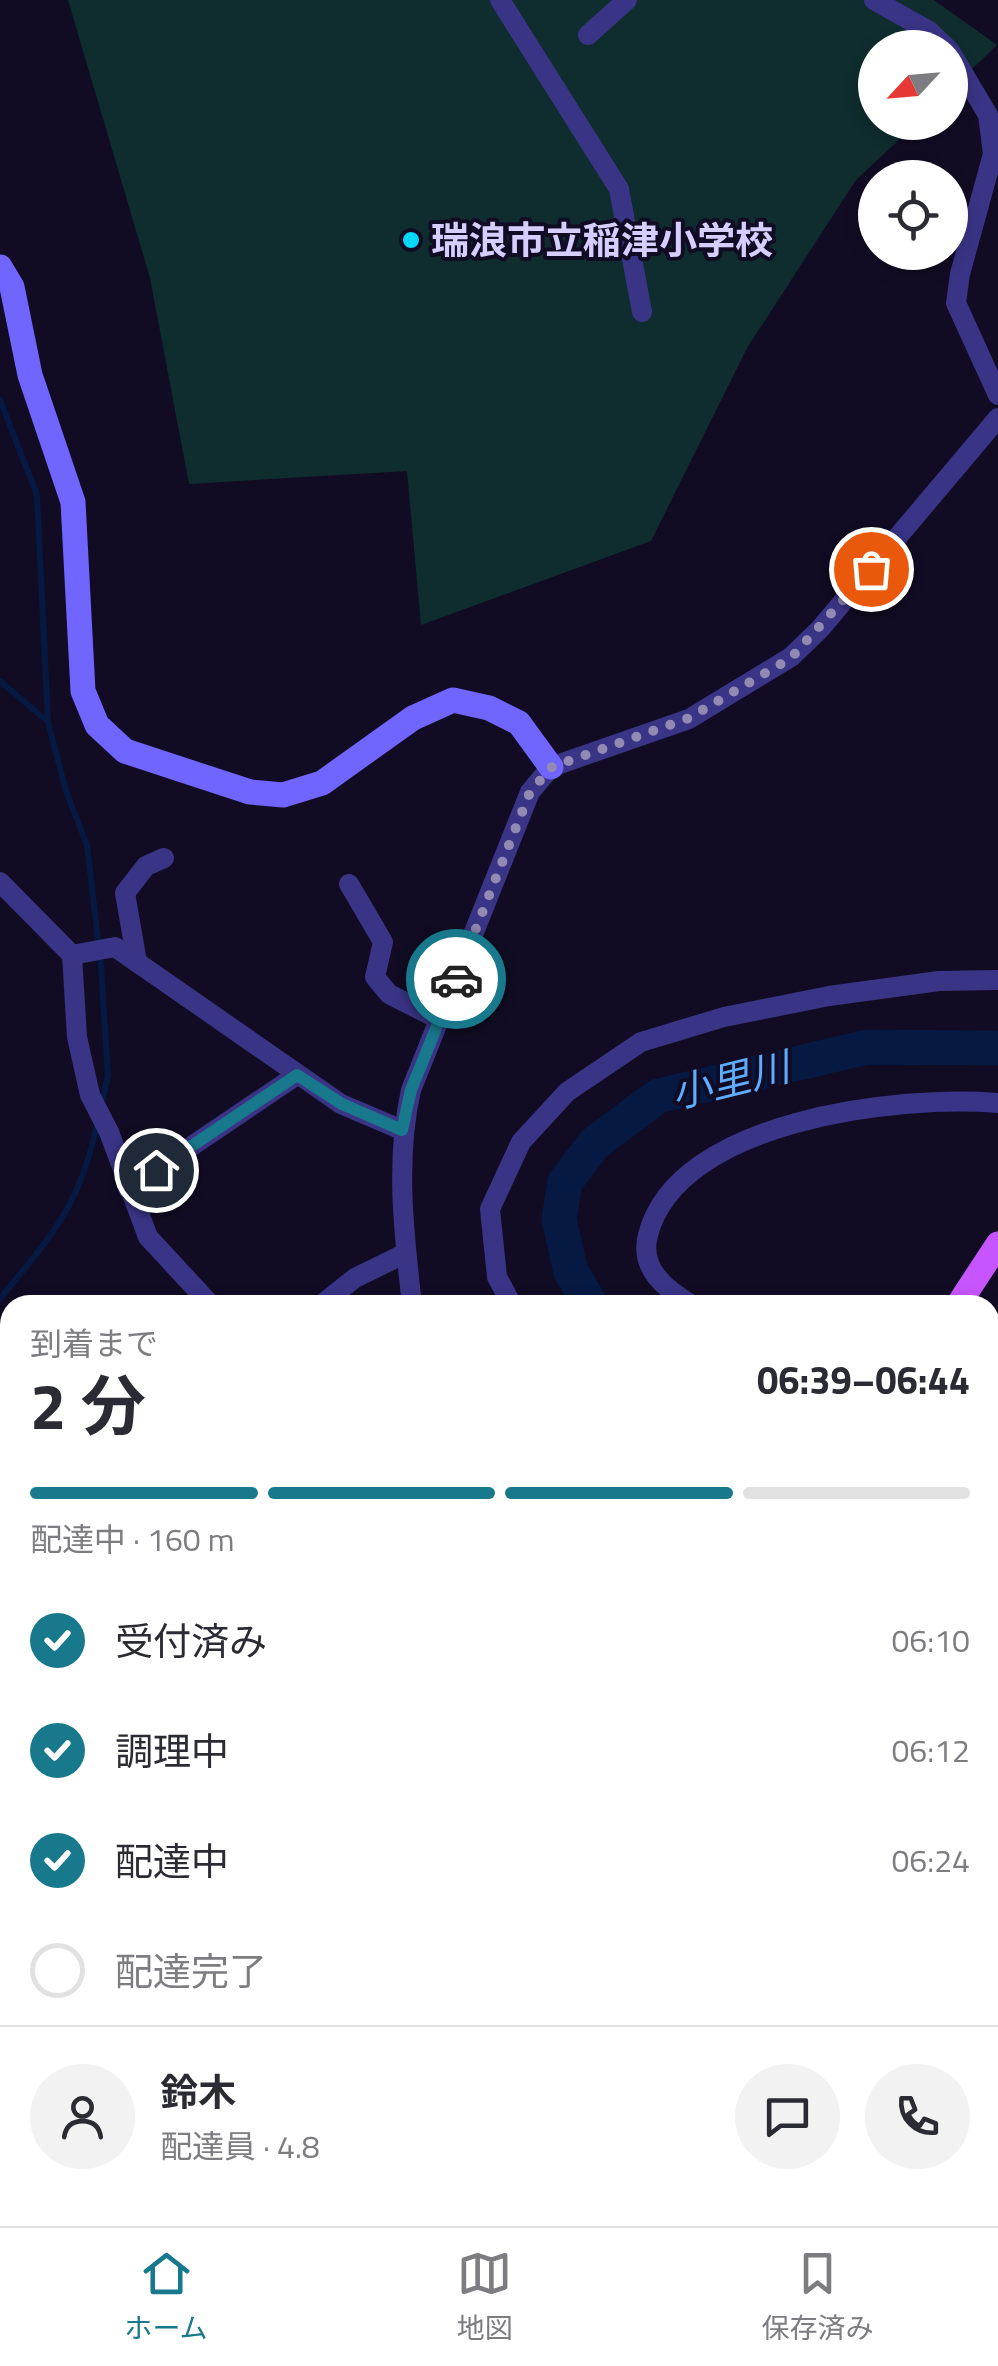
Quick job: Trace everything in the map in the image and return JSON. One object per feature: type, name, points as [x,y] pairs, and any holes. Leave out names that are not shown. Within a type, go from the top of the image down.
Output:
[{"type":"main road","points":[[965,1295],[998,1244]]},
{"type":"street","points":[[500,0],[619,189],[642,312]]},
{"type":"street","points":[[588,35],[627,0]]},
{"type":"street","points":[[874,0],[928,30]]},
{"type":"street","points":[[968,82],[988,114],[993,154],[960,274],[956,304],[998,395]]},
{"type":"street","points":[[0,267],[12,287],[30,375],[73,502],[83,692],[97,724],[125,751],[250,792],[283,795],[322,783],[413,718],[453,700],[489,708],[519,723],[552,767]]},
{"type":"street","points":[[411,1295],[402,1130],[411,1090],[530,792],[552,767],[689,718],[791,658],[998,418]]},
{"type":"street","points":[[137,962],[125,893],[146,866],[164,858]]},
{"type":"street","points":[[0,882],[72,954],[77,1036],[90,1094],[109,1132],[148,1237],[201,1295]]},
{"type":"street","points":[[348,884],[383,942],[376,977],[389,994],[440,1020]]},
{"type":"street","points":[[72,954],[115,947],[342,1104],[402,1130]]},
{"type":"street","points":[[507,1295],[497,1277],[490,1209],[521,1142],[567,1092],[640,1042],[724,1017],[830,996],[940,981],[998,980]]},
{"type":"street","points":[[128,1189],[297,1075]]},
{"type":"street","points":[[679,1295],[653,1276],[644,1250],[654,1208],[680,1178],[742,1142],[808,1121],[914,1102],[998,1103]]},
{"type":"street","points":[[334,1295],[355,1278],[406,1252]]},
{"type":"green space","points":[[68,0],[934,0],[997,45],[968,73],[968,30],[858,30],[858,140],[899,140],[877,160],[858,160],[858,178],[747,348],[651,541],[421,625],[407,471],[189,484],[150,278]]},
{"type":"waterway","points":[[0,400],[37,495],[48,722],[66,791],[87,845],[101,965],[108,1076],[102,1102]]},
{"type":"waterway","points":[[0,681],[47,721]]},
{"type":"waterway","name":"小里川","points":[[585,1295],[571,1272],[559,1219],[565,1182],[595,1143],[658,1096],[867,1047],[998,1048]]},
{"type":"waterway","points":[[3,1295],[49,1238],[72,1199],[97,1124]]},
{"type":"way so far","points":[[456,979],[530,792],[552,767],[689,718],[791,658],[871,569]]},
{"type":"place","name":"瑞浪市立稲津小学校","points":[[411,240]]},
{"type":"route","points":[[156,1170],[297,1075],[342,1104],[402,1130],[411,1090],[456,979]]}]
